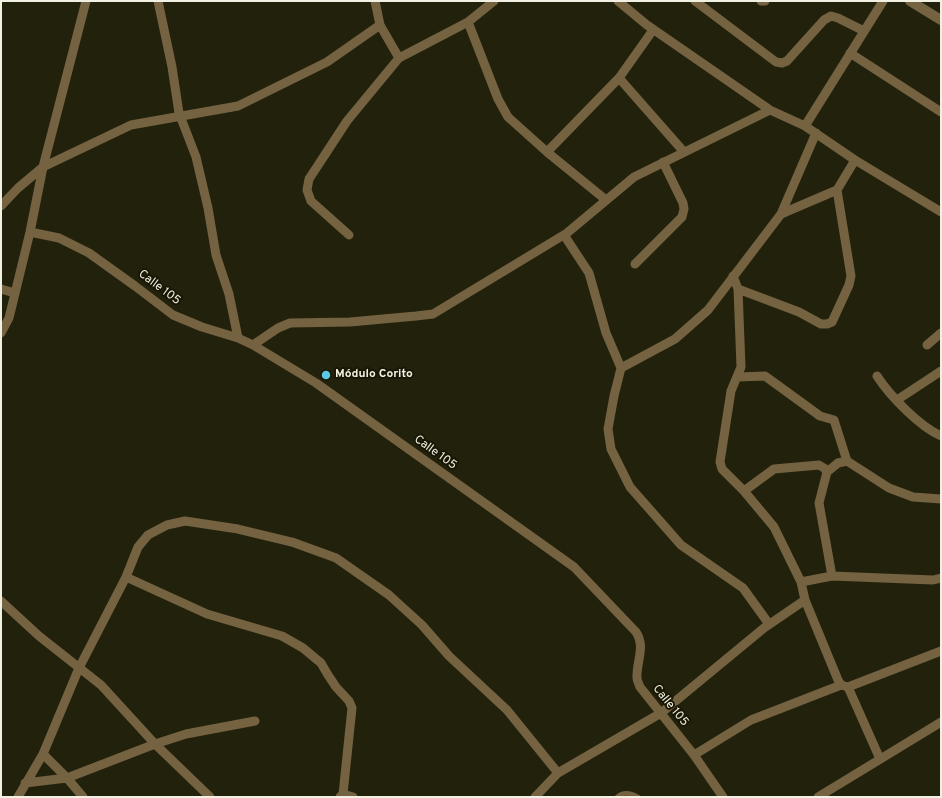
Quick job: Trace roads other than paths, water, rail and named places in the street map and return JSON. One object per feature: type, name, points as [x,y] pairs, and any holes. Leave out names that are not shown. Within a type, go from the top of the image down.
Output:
[{"type":"street","points":[[1,333],[9,318],[30,232],[43,167],[86,1]]},
{"type":"street","points":[[158,1],[180,117],[196,157],[208,208],[216,255],[230,294],[238,338]]},
{"type":"street","points":[[375,1],[380,25],[398,58]]},
{"type":"street","points":[[349,235],[311,201],[307,190],[309,179],[347,121],[398,58],[468,22],[494,1]]},
{"type":"street","points":[[618,1],[653,30],[770,110],[805,126],[856,160],[941,212]]},
{"type":"street","points":[[695,1],[776,62],[782,63],[787,61],[824,20],[831,16],[864,30]]},
{"type":"street","points":[[805,126],[883,1]]},
{"type":"street","points":[[910,1],[941,20]]},
{"type":"street","points":[[468,22],[498,100],[508,117],[547,152],[606,200]]},
{"type":"street","points":[[1,206],[18,188],[43,167],[131,125],[238,106],[327,62],[380,25]]},
{"type":"street","points":[[547,152],[619,78],[653,30]]},
{"type":"street","points":[[850,53],[941,112]]},
{"type":"street","points":[[619,78],[684,152]]},
{"type":"street","points":[[253,345],[278,328],[290,323],[350,322],[433,314],[564,235],[634,177],[770,110]]},
{"type":"street","points":[[621,368],[675,340],[708,310],[781,214],[816,133]]},
{"type":"street","points":[[781,214],[837,190],[856,160]]},
{"type":"street","points":[[635,264],[682,217],[684,209],[683,203],[663,162]]},
{"type":"street","points":[[738,289],[799,312],[821,324],[832,322],[849,285],[851,276],[837,190]]},
{"type":"street","name":"Calle 105","points":[[30,232],[59,238],[89,253],[136,286],[173,315],[202,328],[238,338],[253,345],[316,383],[574,567],[640,637],[642,644],[637,678],[640,687],[694,755],[722,797]]},
{"type":"street","points":[[564,235],[589,273],[606,333],[621,368],[608,429],[611,449],[630,487],[681,545],[743,588],[769,624]]},
{"type":"street","points":[[733,276],[738,289],[741,367],[731,391],[720,462],[722,469],[744,491],[774,526],[801,582],[805,600],[838,680],[844,686],[880,759]]},
{"type":"street","points":[[1,290],[15,293]]},
{"type":"street","points":[[927,345],[941,333]]},
{"type":"street","points":[[897,400],[941,371]]},
{"type":"street","points":[[737,377],[765,376],[820,416],[834,420],[848,461],[889,488],[913,497],[941,499]]},
{"type":"street","points":[[877,376],[884,387],[914,418],[940,434]]},
{"type":"street","points":[[832,576],[819,503],[827,472],[838,463],[848,461]]},
{"type":"street","points":[[744,491],[774,469],[819,465],[827,472]]},
{"type":"street","points":[[18,797],[43,754],[79,668],[126,577],[138,547],[148,535],[167,525],[185,521],[238,529],[292,542],[336,558],[389,595],[422,625],[449,656],[507,710],[558,773]]},
{"type":"street","points":[[801,582],[832,576],[933,580],[941,578]]},
{"type":"street","points":[[126,577],[207,614],[282,636],[303,648],[321,663],[332,681],[349,701],[352,708],[342,795],[353,797]]},
{"type":"street","points":[[535,797],[558,773],[661,713],[769,624],[805,600]]},
{"type":"street","points":[[1,601],[40,636],[101,685],[155,744],[210,797]]},
{"type":"street","points":[[694,755],[751,720],[941,651]]},
{"type":"street","points":[[25,783],[67,778],[155,744],[186,734],[255,721]]},
{"type":"street","points":[[818,797],[940,724]]},
{"type":"street","points":[[43,754],[67,778],[83,797]]},
{"type":"lane","points":[[617,797],[625,793],[632,793],[638,797]]},
{"type":"place","name":"Módulo Corito","points":[[326,375]]}]
